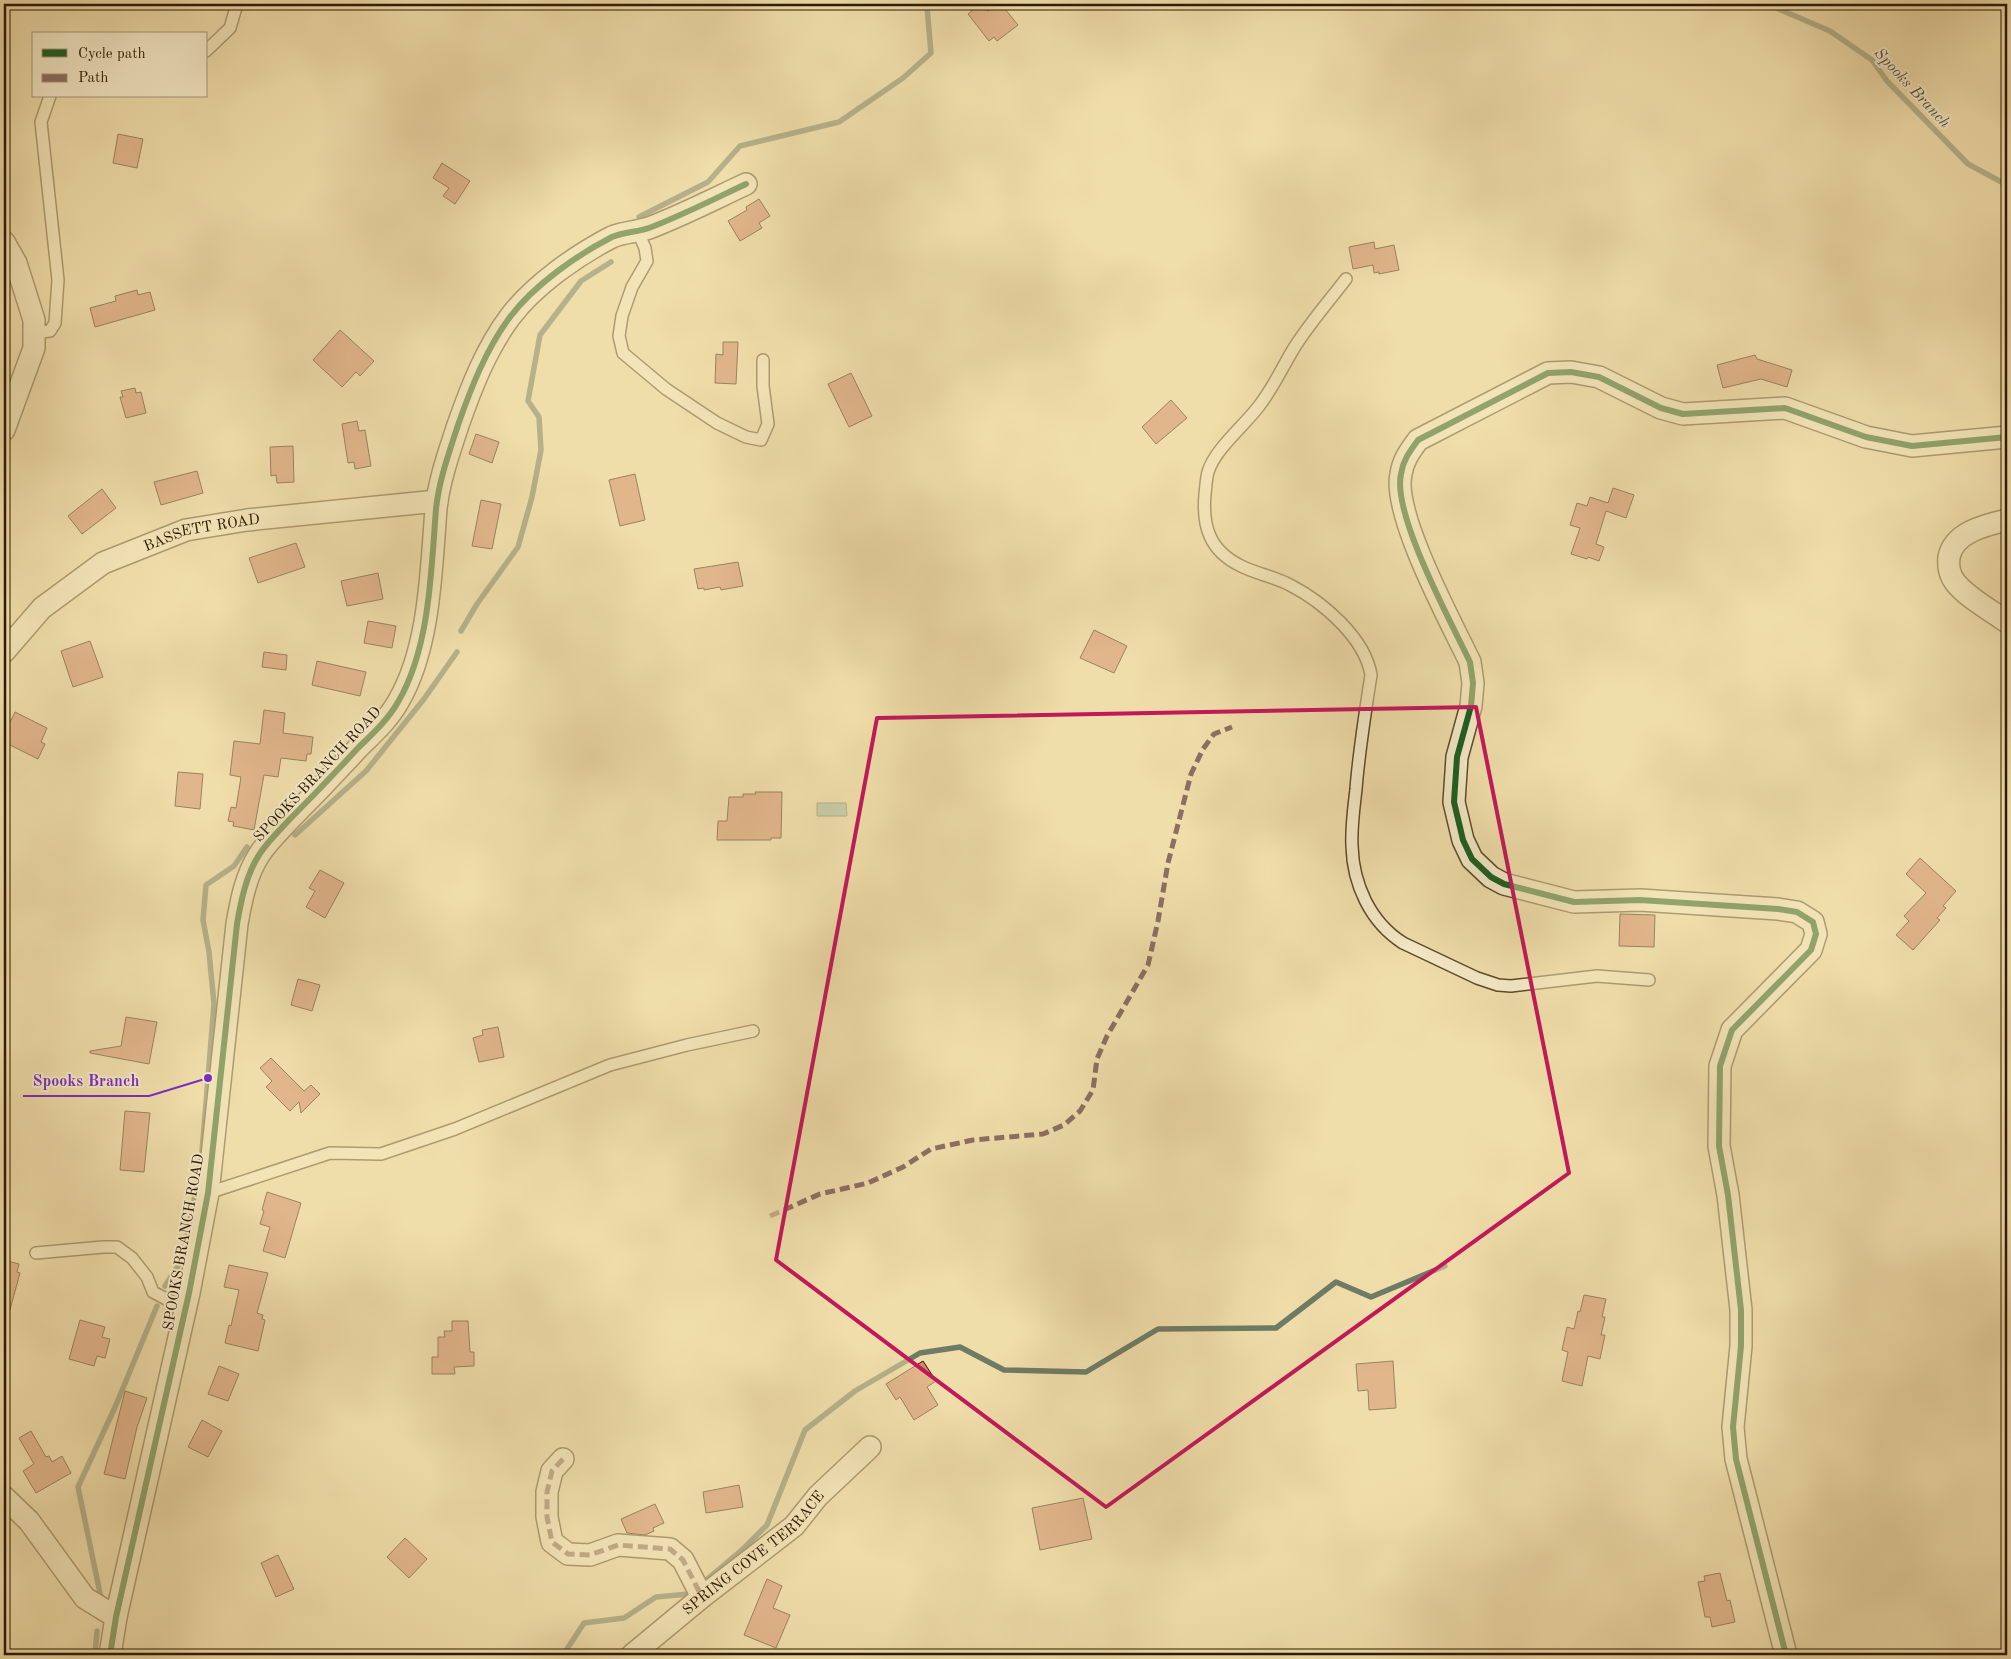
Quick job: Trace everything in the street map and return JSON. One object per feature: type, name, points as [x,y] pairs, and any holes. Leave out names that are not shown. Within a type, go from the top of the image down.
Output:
[{"type":"street","name":"SPOOKS BRANCH ROAD","points":[[110,1655],[116,1617],[185,1309],[208,1193],[241,901],[259,855],[278,832],[379,726],[397,704],[412,675],[420,646],[430,582],[440,481],[463,412],[481,367],[510,317],[524,300],[576,258],[614,236],[638,232],[678,217],[746,184]]},
{"type":"street","points":[[4,242],[16,263],[34,320],[34,348],[4,430]]},
{"type":"street","points":[[1786,1655],[1736,1459],[1733,1427],[1741,1346],[1741,1310],[1728,1195],[1719,1146],[1720,1066],[1732,1030],[1811,950],[1816,934],[1813,922],[1798,912],[1778,909],[1640,900],[1574,902],[1504,884],[1490,876],[1472,859],[1462,840],[1454,802],[1457,757],[1471,706],[1473,683],[1470,662],[1414,542],[1400,496],[1400,475],[1406,456],[1418,440],[1548,373],[1571,372],[1599,377],[1661,408],[1683,414],[1785,408],[1866,437],[1912,446],[2007,437]]},
{"type":"street","name":"BASSETT ROAD","points":[[4,652],[42,608],[103,563],[186,530],[247,520],[437,500]]},
{"type":"street","points":[[2007,520],[1988,524],[1966,534],[1951,548],[1948,568],[1955,582],[2007,622]]},
{"type":"street","name":"SPRING COVE TERRACE","points":[[632,1655],[702,1597],[794,1526],[818,1496],[870,1447]]},
{"type":"street","points":[[563,1459],[552,1471],[547,1492],[547,1517],[552,1542],[568,1554],[590,1556],[618,1545],[670,1550],[683,1560],[702,1597]]},
{"type":"street","points":[[4,1497],[30,1520],[85,1598],[116,1617]]},
{"type":"lane","points":[[208,49],[230,28],[237,4]]},
{"type":"lane","points":[[34,333],[50,331],[55,323],[58,280],[41,122],[49,98]]},
{"type":"lane","points":[[638,232],[645,248],[647,261],[632,288],[622,316],[619,336],[623,353],[666,389],[717,423],[746,437],[761,440],[768,424],[763,386],[763,360]]},
{"type":"lane","points":[[1346,278],[1295,346],[1259,406],[1216,458],[1208,471],[1204,518],[1209,535],[1219,550],[1244,567],[1274,577],[1308,595],[1354,638],[1360,645],[1369,665],[1370,675],[1361,739],[1352,846],[1356,875],[1364,898],[1376,919],[1392,936],[1486,982],[1511,986],[1596,976],[1649,980]]},
{"type":"lane","points":[[208,1193],[330,1153],[381,1154],[455,1129],[610,1065],[687,1045],[753,1031]]},
{"type":"lane","points":[[36,1253],[102,1246],[117,1247],[132,1258],[146,1277],[153,1292],[185,1309]]},
{"type":"highlighted area","points":[[1476,707],[1569,1173],[1106,1507],[776,1260],[877,718]]},
{"type":"shaded area","points":[[817,803],[846,803],[847,816],[817,816]]},
{"type":"building","points":[[980,4],[988,11],[1001,4],[1018,25],[997,41],[994,37],[989,41],[968,14]]},
{"type":"building","points":[[118,134],[143,139],[137,168],[113,163]]},
{"type":"building","points":[[442,163],[470,181],[455,204],[443,196],[449,188],[433,178]]},
{"type":"building","points":[[759,199],[770,216],[759,223],[762,228],[740,241],[728,221],[747,210],[746,207]]},
{"type":"building","points":[[1374,242],[1375,249],[1394,245],[1399,270],[1379,274],[1379,272],[1374,273],[1373,265],[1353,269],[1349,247]]},
{"type":"building","points":[[137,290],[138,295],[150,292],[155,310],[95,327],[90,308],[116,301],[115,296]]},
{"type":"building","points":[[340,330],[374,361],[360,376],[356,372],[342,387],[313,360]]},
{"type":"building","points":[[723,342],[738,342],[736,384],[715,383],[716,354],[723,355]]},
{"type":"building","points":[[1755,355],[1757,359],[1792,370],[1787,387],[1761,379],[1723,388],[1717,365]]},
{"type":"building","points":[[851,373],[872,416],[849,427],[828,384]]},
{"type":"building","points":[[135,388],[136,393],[141,392],[146,413],[126,418],[120,397],[123,397],[121,391]]},
{"type":"building","points":[[1171,400],[1187,418],[1156,444],[1142,427]]},
{"type":"building","points":[[357,421],[359,431],[365,430],[371,466],[355,469],[354,462],[348,463],[342,424]]},
{"type":"building","points":[[476,434],[499,442],[492,463],[469,454]]},
{"type":"building","points":[[293,446],[294,482],[277,483],[276,475],[271,476],[270,447]]},
{"type":"building","points":[[197,471],[203,493],[161,505],[154,482]]},
{"type":"building","points":[[635,474],[645,520],[620,526],[609,480]]},
{"type":"building","points":[[1613,488],[1634,495],[1626,518],[1606,511],[1596,544],[1604,547],[1599,561],[1571,554],[1580,528],[1570,525],[1577,503],[1587,506],[1590,497],[1608,503]]},
{"type":"building","points":[[102,489],[116,508],[82,534],[68,516]]},
{"type":"building","points":[[481,500],[501,504],[492,549],[472,546]]},
{"type":"building","points":[[296,543],[305,567],[258,583],[249,558]]},
{"type":"building","points":[[738,562],[743,586],[721,590],[720,587],[704,590],[704,588],[698,589],[694,569]]},
{"type":"building","points":[[378,573],[383,599],[347,606],[341,581]]},
{"type":"building","points":[[368,621],[396,626],[392,648],[364,643]]},
{"type":"building","points":[[1094,630],[1127,646],[1114,673],[1080,658]]},
{"type":"building","points":[[90,641],[103,677],[73,687],[61,651]]},
{"type":"building","points":[[264,652],[287,655],[286,670],[262,667]]},
{"type":"building","points":[[317,661],[366,672],[360,696],[312,685]]},
{"type":"building","points":[[264,710],[285,713],[283,733],[313,737],[311,754],[307,754],[306,761],[281,758],[278,777],[264,775],[254,830],[233,826],[234,822],[228,821],[231,807],[236,808],[241,777],[230,775],[234,741],[260,744]]},
{"type":"building","points":[[15,712],[47,728],[41,742],[45,744],[38,759],[4,742],[4,735]]},
{"type":"building","points":[[178,772],[203,774],[200,809],[175,806]]},
{"type":"building","points":[[755,792],[782,792],[781,838],[771,838],[771,840],[717,840],[718,821],[727,821],[729,797],[743,797],[743,794],[756,794]]},
{"type":"building","points":[[1920,858],[1956,891],[1943,906],[1946,908],[1937,918],[1940,920],[1913,950],[1896,935],[1909,921],[1904,916],[1926,893],[1906,874]]},
{"type":"building","points":[[320,870],[344,883],[325,918],[306,907],[315,891],[309,888]]},
{"type":"building","points":[[1620,914],[1655,915],[1654,947],[1619,946]]},
{"type":"building","points":[[298,979],[320,985],[312,1011],[291,1005]]},
{"type":"building","points":[[126,1017],[157,1022],[149,1064],[90,1053],[90,1051],[121,1046]]},
{"type":"building","points":[[498,1027],[504,1057],[479,1062],[473,1038],[483,1035],[482,1030]]},
{"type":"building","points":[[271,1058],[304,1091],[311,1085],[320,1094],[301,1113],[299,1102],[290,1111],[266,1087],[272,1081],[260,1068]]},
{"type":"building","points":[[125,1111],[150,1113],[144,1172],[120,1170]]},
{"type":"building","points":[[267,1192],[301,1203],[285,1258],[263,1251],[270,1227],[260,1224]]},
{"type":"building","points":[[4,1260],[19,1264],[17,1272],[20,1273],[8,1317],[4,1316]]},
{"type":"building","points":[[229,1265],[268,1273],[257,1313],[263,1315],[262,1319],[265,1320],[258,1351],[225,1343],[239,1290],[224,1287]]},
{"type":"building","points":[[1584,1295],[1606,1299],[1601,1335],[1605,1335],[1600,1359],[1588,1356],[1582,1386],[1562,1381],[1568,1352],[1562,1350],[1567,1327],[1574,1329]]},
{"type":"building","points":[[80,1320],[105,1327],[102,1337],[110,1339],[105,1358],[97,1356],[94,1366],[69,1359]]},
{"type":"building","points":[[452,1321],[468,1321],[470,1352],[474,1352],[474,1366],[454,1367],[455,1374],[432,1374],[432,1357],[438,1357],[438,1337],[445,1337],[444,1331],[452,1331]]},
{"type":"building","points":[[923,1361],[936,1381],[927,1387],[938,1405],[914,1420],[900,1397],[896,1400],[886,1384]]},
{"type":"building","points":[[1393,1361],[1396,1408],[1369,1410],[1368,1390],[1358,1391],[1356,1364]]},
{"type":"building","points":[[219,1366],[239,1374],[228,1401],[208,1394]]},
{"type":"building","points":[[125,1391],[147,1398],[137,1427],[125,1479],[104,1474]]},
{"type":"building","points":[[202,1420],[222,1431],[208,1457],[188,1447]]},
{"type":"building","points":[[31,1431],[46,1457],[49,1456],[52,1462],[62,1456],[71,1473],[36,1493],[23,1471],[34,1464],[19,1438]]},
{"type":"building","points":[[739,1485],[743,1507],[706,1513],[703,1492]]},
{"type":"building","points":[[1083,1498],[1092,1539],[1040,1550],[1032,1508]]},
{"type":"building","points":[[655,1504],[664,1523],[653,1528],[654,1531],[645,1535],[627,1533],[621,1519]]},
{"type":"building","points":[[405,1538],[427,1559],[409,1578],[387,1557]]},
{"type":"building","points":[[278,1555],[294,1589],[276,1597],[261,1563]]},
{"type":"building","points":[[1720,1573],[1727,1601],[1730,1600],[1735,1622],[1712,1627],[1710,1617],[1705,1617],[1698,1582],[1705,1581],[1704,1576]]},
{"type":"building","points":[[767,1579],[782,1586],[773,1608],[790,1615],[776,1648],[744,1635]]},
{"type":"waterway","name":"Spooks Branch","points":[[639,217],[708,182],[740,146],[839,122],[903,78],[931,53],[927,7],[932,4]]},
{"type":"waterway","name":"Spooks Branch","points":[[1767,4],[1830,31],[1872,60],[1887,81],[1968,164],[2007,185]]},
{"type":"waterway","name":"Spooks Branch","points":[[461,631],[477,604],[518,547],[532,497],[541,450],[539,417],[528,401],[540,335],[581,281],[611,262]]},
{"type":"waterway","name":"Spooks Branch","points":[[295,835],[366,771],[424,699],[457,652]]},
{"type":"waterway","name":"Spooks Branch","points":[[165,1286],[183,1258],[201,1164],[214,1004],[209,952],[203,920],[206,885],[234,866],[247,847]]},
{"type":"waterway","points":[[705,1581],[743,1549],[767,1525],[805,1430],[855,1391],[920,1353],[960,1347],[1004,1370],[1086,1372],[1158,1329],[1276,1328],[1336,1282],[1371,1297],[1445,1266]]},
{"type":"waterway","name":"Spooks Branch","points":[[101,1598],[78,1487],[116,1405],[157,1306]]},
{"type":"waterway","points":[[563,1655],[584,1623],[624,1618],[656,1597],[689,1594]]},
{"type":"waterway","name":"Spooks Branch","points":[[95,1655],[97,1631]]},
{"type":"marked path","points":[[770,1216],[820,1194],[868,1183],[903,1167],[931,1149],[973,1140],[1043,1134],[1064,1125],[1080,1111],[1093,1090],[1097,1059],[1107,1036],[1148,965],[1168,863],[1191,774],[1203,749],[1214,734],[1232,727]]},
{"type":"marked path","points":[[563,1459],[552,1471],[547,1492],[547,1517],[552,1542],[568,1554],[590,1555],[618,1545],[670,1549],[683,1560],[702,1597]]},
{"type":"cycle path","points":[[110,1655],[116,1617],[189,1293],[208,1193],[237,924],[242,897],[254,863],[270,841],[290,819],[384,721],[394,709],[409,681],[423,634],[439,488],[463,411],[480,369],[501,329],[520,305],[544,282],[599,244],[617,235],[662,223],[746,184]]},
{"type":"cycle path","points":[[1786,1655],[1736,1459],[1733,1427],[1741,1346],[1741,1310],[1728,1195],[1719,1146],[1720,1066],[1732,1030],[1811,950],[1816,934],[1813,922],[1797,912],[1778,909],[1640,900],[1574,902],[1504,884],[1491,877],[1472,859],[1463,840],[1454,802],[1457,757],[1471,706],[1473,683],[1470,662],[1437,595],[1414,541],[1405,515],[1401,492],[1401,474],[1405,460],[1418,440],[1548,373],[1571,372],[1599,377],[1661,408],[1683,414],[1785,408],[1866,437],[1912,446],[2007,437]]},
{"type":"place","name":"Spooks Branch","points":[[208,1078]]}]
